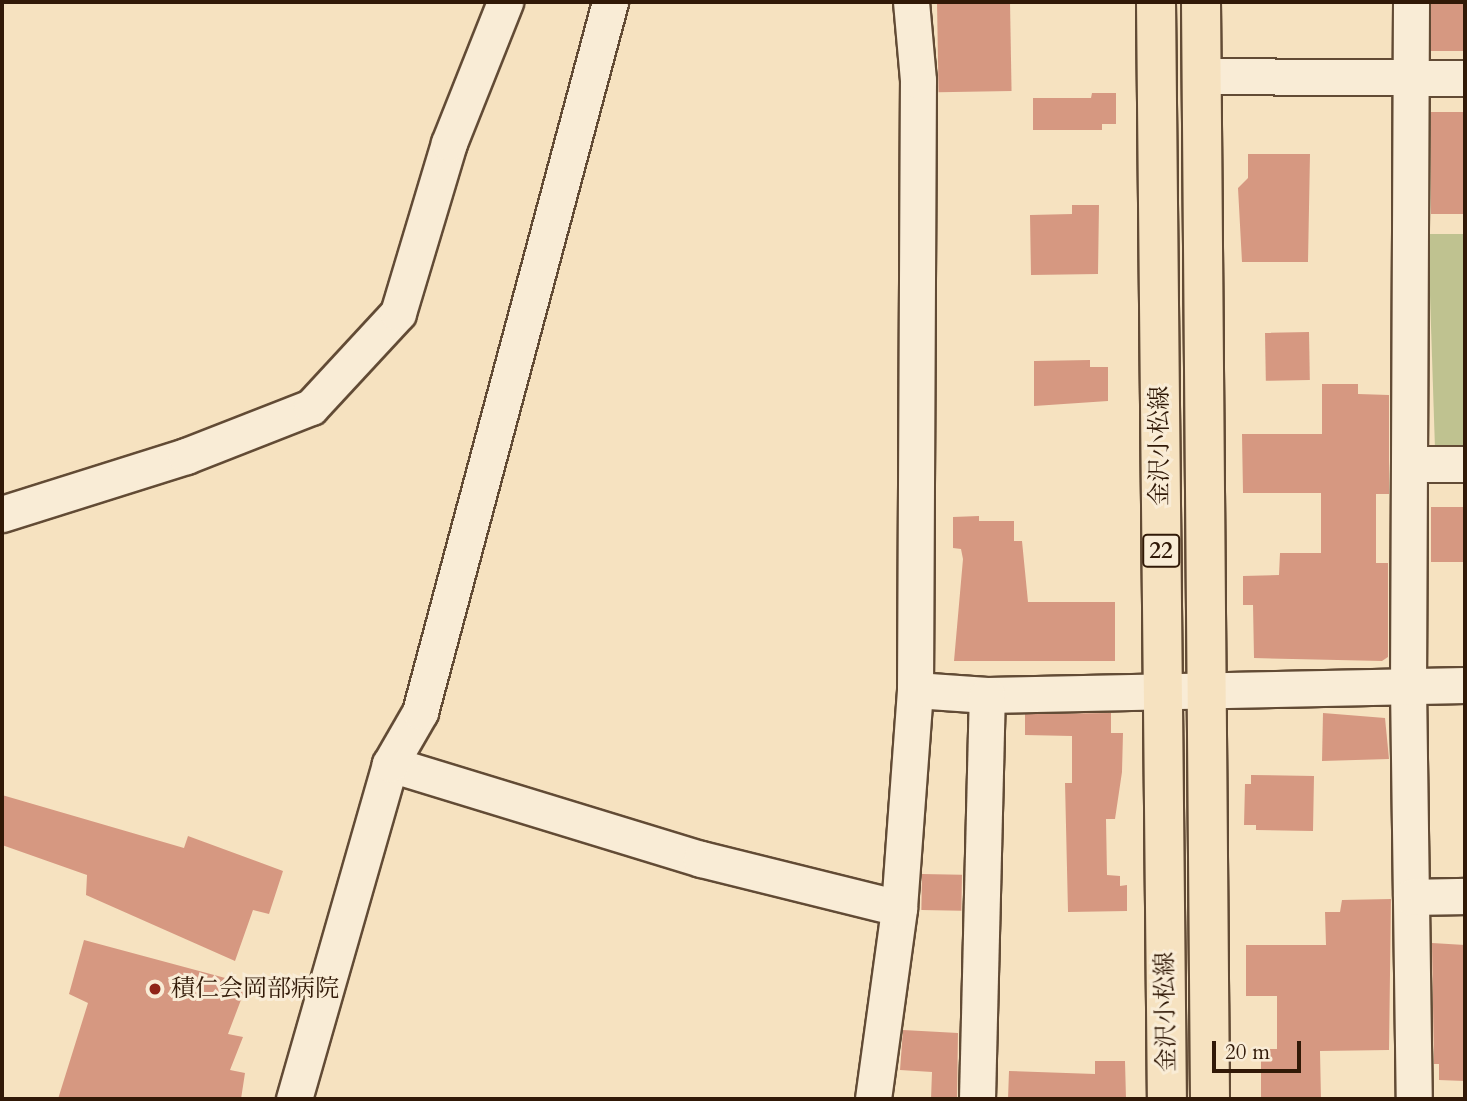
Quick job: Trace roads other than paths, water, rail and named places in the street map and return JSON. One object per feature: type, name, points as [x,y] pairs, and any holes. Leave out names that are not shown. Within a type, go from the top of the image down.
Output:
[{"type":"main road","name":"金沢小松線","points":[[1156,2],[1167,1099]]},
{"type":"main road","name":"金沢小松線","points":[[1202,2],[1210,692],[1210,1099]]},
{"type":"street","points":[[2,514],[186,456],[311,407],[398,313],[449,143],[505,2]]},
{"type":"street","points":[[294,1099],[390,764],[420,712],[610,2]]},
{"type":"street","points":[[873,1099],[899,908],[915,690],[918,80],[911,2]]},
{"type":"street","points":[[1411,2],[1408,686],[1414,1099]]},
{"type":"street","points":[[1202,76],[1465,78]]},
{"type":"street","points":[[1409,464],[1465,464]]},
{"type":"street","points":[[915,690],[987,695],[1465,685]]},
{"type":"street","points":[[977,1099],[987,695]]},
{"type":"street","points":[[390,764],[701,859],[899,908]]},
{"type":"street","points":[[1411,897],[1465,896]]},
{"type":"place","name":"積仁会岡部病院","points":[[155,989]]}]
